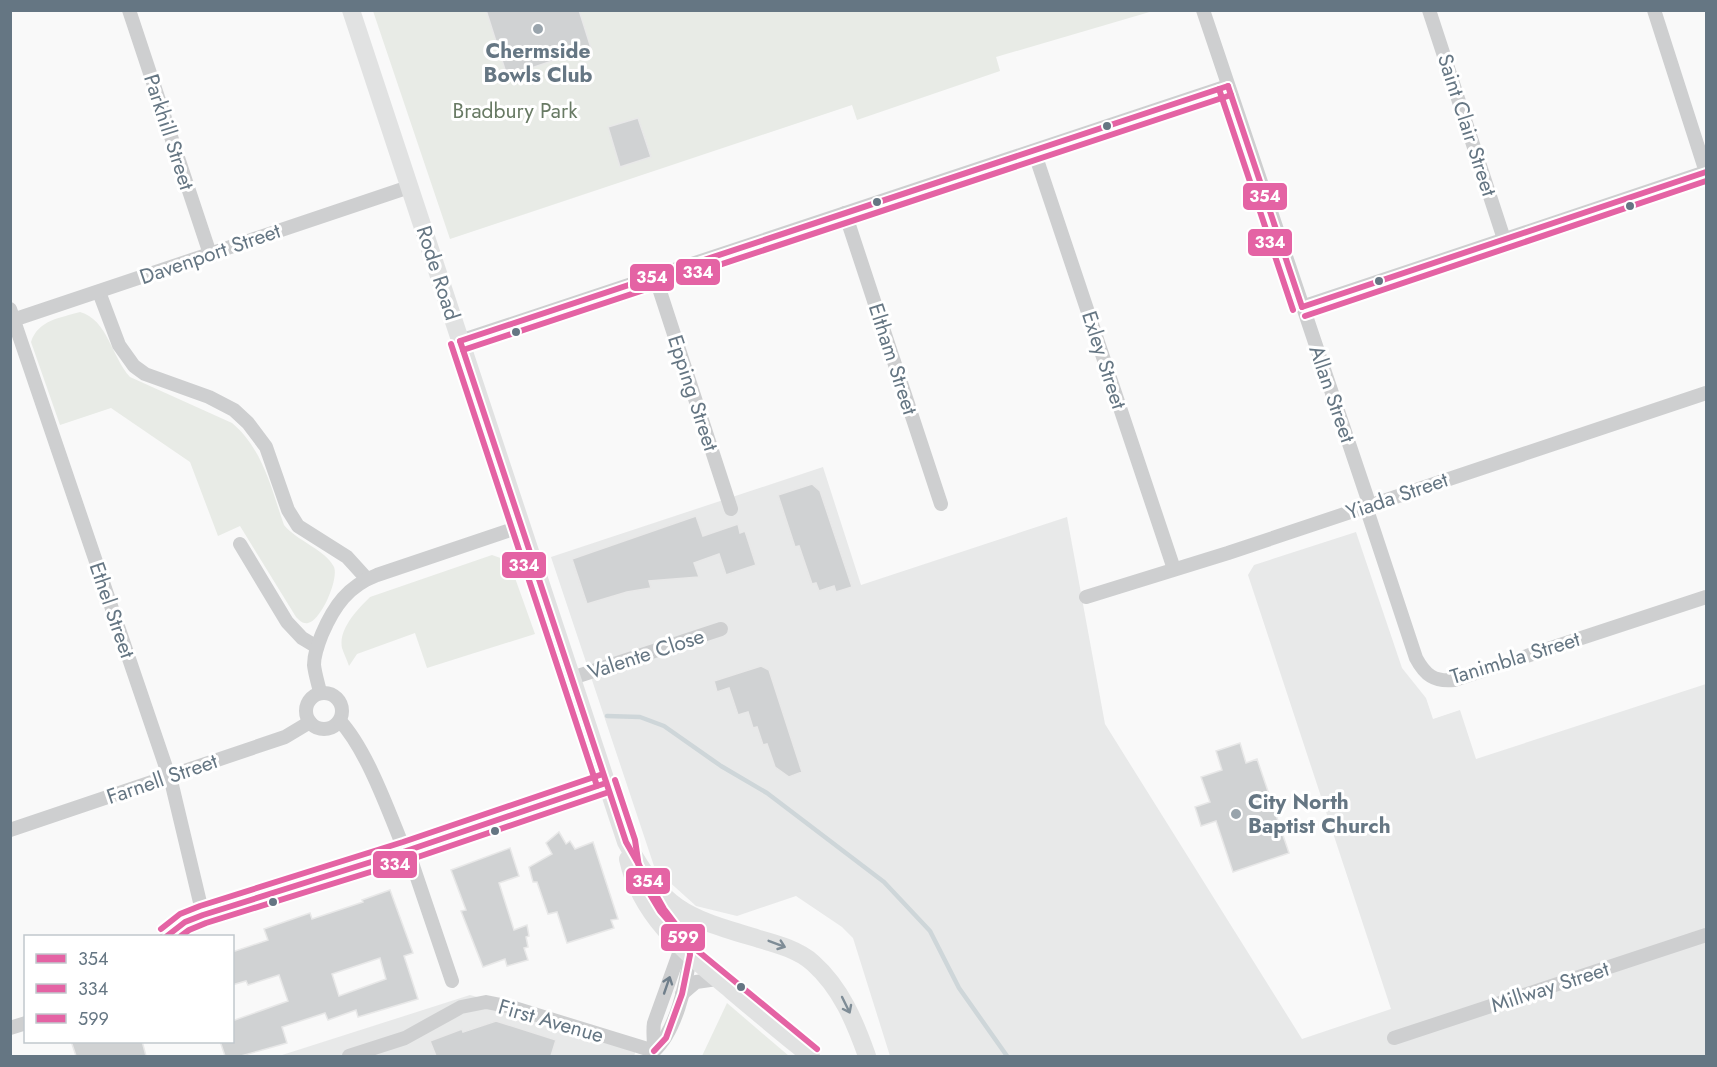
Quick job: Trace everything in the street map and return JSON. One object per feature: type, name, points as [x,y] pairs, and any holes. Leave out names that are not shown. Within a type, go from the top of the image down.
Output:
[{"type":"main road","name":"Rode Road","points":[[351,10],[626,842],[630,869],[640,895],[653,916],[717,979],[811,1056]]},
{"type":"main road","name":"Rode Road","points":[[626,842],[648,879],[667,901],[687,915],[777,944],[812,962],[841,995],[856,1025],[867,1056]]},
{"type":"main road","points":[[648,879],[686,948],[708,933],[740,933]]},
{"type":"street","name":"Parkhill Street","points":[[129,10],[210,254]]},
{"type":"street","name":"Allan Street","points":[[1203,10],[1367,497],[1367,505]]},
{"type":"street","name":"Saint Clair Street","points":[[1429,10],[1504,239]]},
{"type":"street","points":[[1302,307],[1706,172],[1654,10]]},
{"type":"street","points":[[460,341],[1228,86]]},
{"type":"street","name":"Exley Street","points":[[1034,151],[1174,569]]},
{"type":"street","name":"Davenport Street","points":[[12,316],[99,292],[409,187]]},
{"type":"street","name":"Eltham Street","points":[[845,213],[940,504]]},
{"type":"street","name":"Epping Street","points":[[655,276],[731,509]]},
{"type":"street","points":[[99,292],[119,345],[134,366],[145,374],[209,397],[234,410],[248,423],[266,447],[288,510],[298,526],[347,557],[367,579]]},
{"type":"street","name":"Ethel Street","points":[[12,316],[168,777],[203,915]]},
{"type":"street","name":"Yiada Street","points":[[1086,597],[1228,554],[1367,505],[1707,393]]},
{"type":"street","name":"Tanimbla Street","points":[[1367,505],[1416,658],[1425,672],[1438,680],[1461,678],[1707,597]]},
{"type":"street","points":[[320,692],[314,664],[317,647],[338,603],[350,590],[367,579],[522,526]]},
{"type":"street","points":[[240,544],[287,622],[302,638],[317,647]]},
{"type":"street","name":"Valente Close","points":[[572,678],[721,629]]},
{"type":"street","points":[[320,692],[333,694],[338,698],[343,709],[340,721],[331,728],[314,726],[307,717],[307,704],[320,692]]},
{"type":"street","points":[[340,721],[360,750],[410,857],[452,981]]},
{"type":"street","name":"Farnell Street","points":[[10,830],[285,737],[310,722]]},
{"type":"street","points":[[168,935],[185,922],[203,915],[606,783]]},
{"type":"street","name":"Millway Street","points":[[1394,1038],[1707,935]]},
{"type":"street","points":[[653,1054],[666,1038],[682,994],[686,948]]},
{"type":"street","points":[[653,1054],[654,1023],[686,948]]},
{"type":"street","points":[[682,994],[696,982],[717,979]]},
{"type":"street","name":"First Avenue","points":[[350,1056],[405,1038],[461,1007],[486,1002],[511,1007],[653,1054]]},
{"type":"shaded area","points":[[823,467],[861,585],[1067,517],[1105,724],[1302,1039],[1391,1009],[1248,575],[1254,565],[1356,532],[1402,668],[1426,698],[1433,719],[1460,710],[1476,759],[1706,684],[1706,1056],[890,1056],[853,938],[842,927],[796,896],[737,916],[696,906],[655,869],[551,557]]},
{"type":"shaded area","points":[[470,995],[639,1041],[634,1056],[279,1056]]},
{"type":"green space","name":"Bradbury Park","points":[[373,11],[1153,11],[996,57],[1000,71],[857,120],[852,105],[450,239]]},
{"type":"green space","points":[[80,312],[97,323],[130,377],[232,423],[243,433],[265,470],[284,525],[318,550],[334,567],[334,581],[328,599],[313,621],[305,623],[296,617],[240,526],[218,536],[190,462],[111,408],[60,425],[31,342],[44,324]]},
{"type":"green space","points":[[492,555],[509,561],[535,634],[427,668],[415,633],[357,654],[349,666],[342,648],[343,634],[350,620],[370,597]]},
{"type":"green space","points":[[727,1003],[789,1056],[702,1056]]},
{"type":"building","name":"Chermside Bowls Club","points":[[486,10],[579,10],[591,48],[507,76]]},
{"type":"building","points":[[638,118],[651,157],[620,167],[608,127]]},
{"type":"building","points":[[812,484],[820,491],[852,587],[836,592],[834,586],[819,591],[816,583],[812,584],[799,546],[795,547],[778,495]]},
{"type":"building","points":[[696,516],[703,536],[738,524],[740,533],[745,531],[756,565],[726,575],[719,554],[694,563],[699,577],[649,581],[651,588],[627,592],[587,604],[572,559]]},
{"type":"building","points":[[761,666],[769,670],[802,772],[789,777],[775,767],[767,744],[763,745],[757,727],[753,728],[748,712],[738,715],[729,688],[717,692],[714,681]]},
{"type":"building","name":"City North Baptist Church","points":[[1240,743],[1246,763],[1257,759],[1289,853],[1233,872],[1216,821],[1201,826],[1195,807],[1210,802],[1201,777],[1222,770],[1216,751]]},
{"type":"building","points":[[559,832],[566,844],[570,841],[575,849],[593,842],[618,919],[611,920],[614,928],[567,943],[557,912],[548,914],[537,882],[533,882],[529,867],[552,854],[546,843]]},
{"type":"building","points":[[510,848],[519,876],[499,883],[514,930],[527,925],[528,947],[524,948],[528,960],[507,966],[505,959],[483,967],[461,911],[466,910],[451,870]]},
{"type":"building","points":[[390,890],[413,953],[404,956],[418,999],[358,1017],[356,1010],[328,1020],[325,1013],[282,1027],[287,1043],[241,1056],[225,1056],[221,1043],[234,1043],[234,1020],[288,1001],[279,975],[248,985],[246,981],[234,984],[234,951],[268,940],[264,929],[310,913],[312,919],[363,902],[362,900]],"holes":[[[380,958],[386,979],[339,996],[332,974]]]},
{"type":"building","points":[[496,1021],[556,1040],[551,1056],[436,1056],[430,1041],[462,1029],[463,1032]]},
{"type":"building","points":[[72,1043],[143,1043],[146,1056],[76,1056]]},
{"type":"waterway","points":[[607,716],[640,717],[664,726],[721,766],[767,793],[884,882],[930,931],[959,988],[1007,1056]]},
{"type":"transit line","name":"354","points":[[1228,86],[1302,307]]},
{"type":"transit line","name":"354","points":[[460,341],[1228,86]]},
{"type":"transit line","name":"334","points":[[1219,89],[1293,310]]},
{"type":"transit line","name":"334","points":[[463,350],[1231,95]]},
{"type":"transit line","name":"354","points":[[1302,307],[1706,172]]},
{"type":"transit line","name":"334","points":[[1305,316],[1706,181]]},
{"type":"transit line","name":"354","points":[[460,341],[626,842],[664,909],[689,942],[690,955],[682,994],[666,1038],[654,1051]]},
{"type":"transit line","name":"334","points":[[451,344],[597,786]]},
{"type":"transit line","name":"599","points":[[161,929],[180,914],[200,906],[403,842],[603,774]]},
{"type":"transit line","name":"599","points":[[615,780],[635,840],[639,867],[648,891],[660,911],[687,942],[817,1049]]},
{"type":"transit line","name":"354","points":[[168,935],[185,922],[203,915],[406,851],[606,783]]},
{"type":"transit line","name":"334","points":[[182,935],[206,923],[409,860],[609,792]]},
{"type":"place","name":"Chermside Bowls Club","points":[[538,29]]},
{"type":"place","name":"City North Baptist Church","points":[[1236,814]]}]
